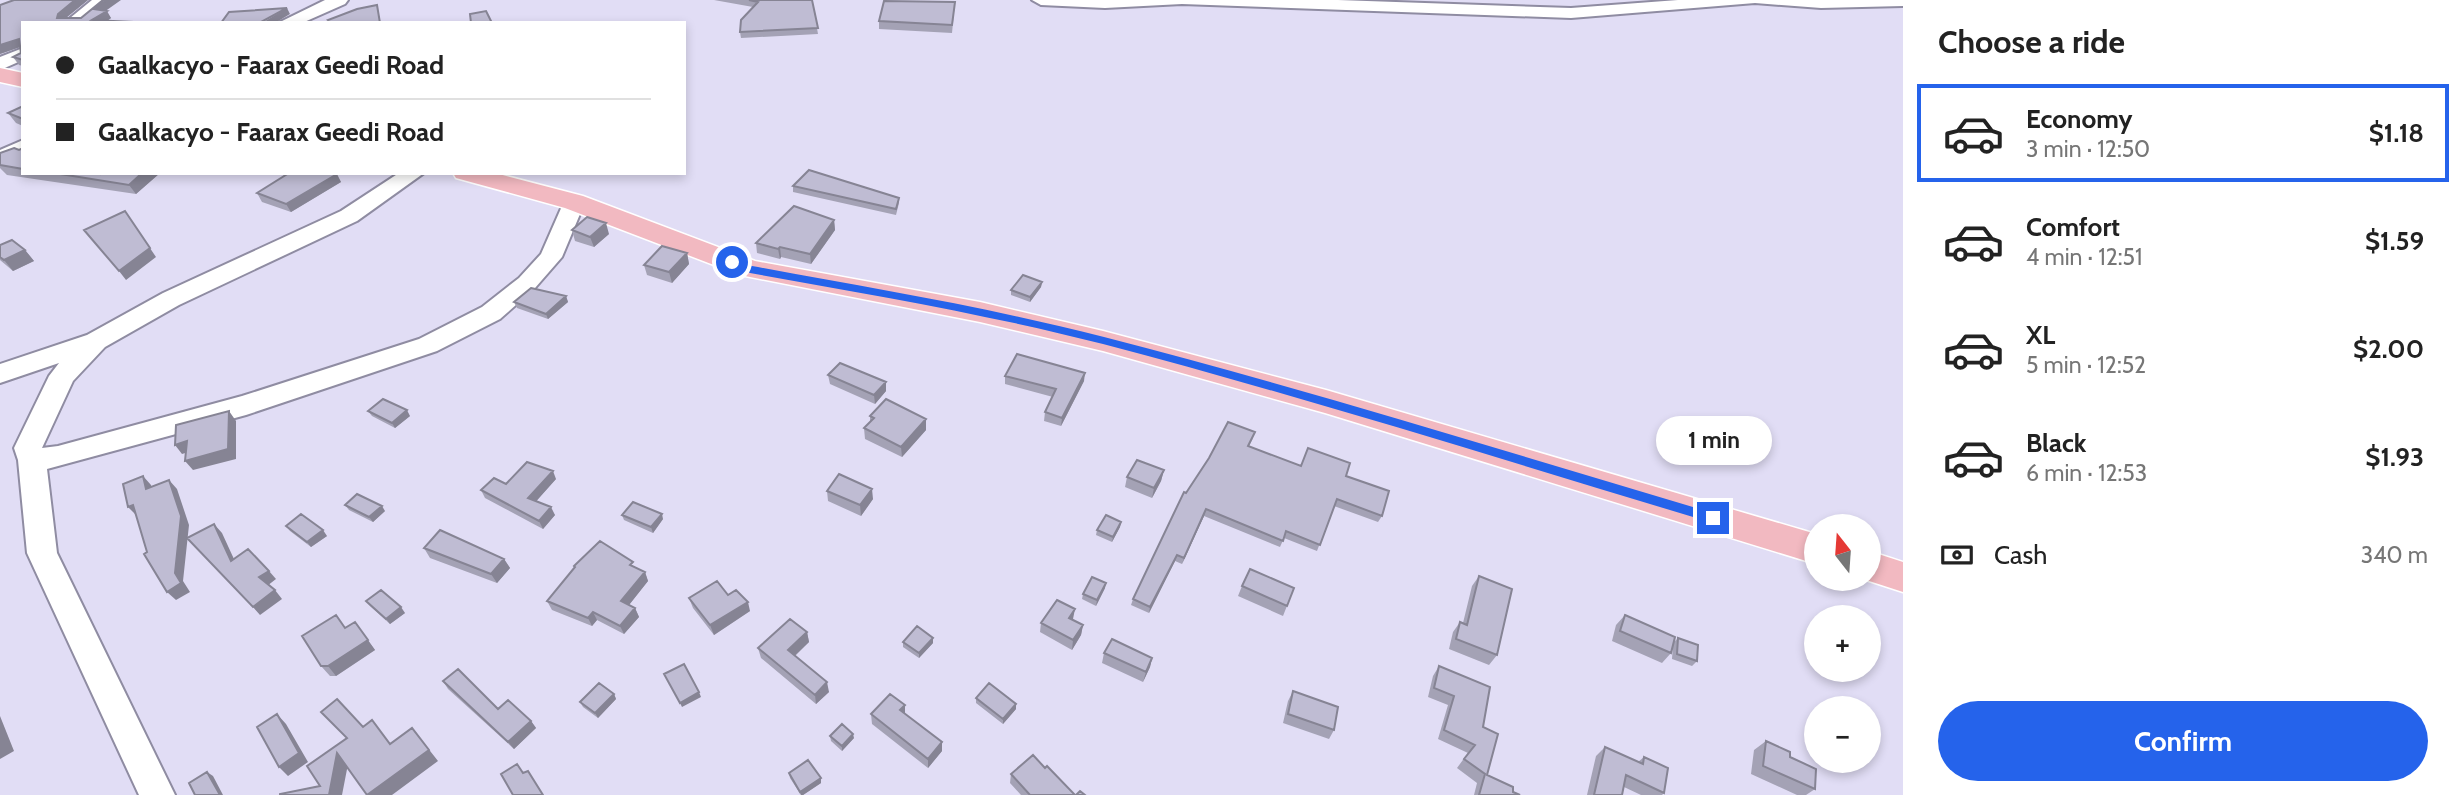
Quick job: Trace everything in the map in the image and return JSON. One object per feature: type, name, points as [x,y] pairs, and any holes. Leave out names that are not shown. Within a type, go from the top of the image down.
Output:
[{"type":"main road","points":[[0,75],[21,80]]},
{"type":"main road","points":[[473,175],[574,202],[750,269],[980,312],[1103,341],[1326,402],[1804,545]]},
{"type":"main road","points":[[1881,570],[1903,577]]},
{"type":"street","points":[[75,21],[103,0]]},
{"type":"street","points":[[292,21],[339,0]]},
{"type":"street","points":[[1041,0],[1105,3],[1178,0]]},
{"type":"street","points":[[1185,0],[1571,13],[1748,0]]},
{"type":"street","points":[[1761,0],[1821,3],[1903,1]]},
{"type":"street","points":[[0,64],[21,53]]},
{"type":"street","points":[[0,158],[21,147]]},
{"type":"street","points":[[0,374],[96,341],[171,299],[349,216],[411,175]]},
{"type":"street","points":[[33,460],[58,457],[212,412],[246,405],[428,345],[491,313],[527,283],[551,257],[574,202]]},
{"type":"street","points":[[96,341],[62,376],[28,448],[33,460],[42,553],[157,795]]},
{"type":"building","points":[[14,0],[75,0],[58,14],[57,18],[81,18],[103,0],[107,0],[93,9],[107,11],[92,20],[113,21],[21,21],[21,53],[19,39],[0,45],[0,5]]},
{"type":"building","points":[[749,0],[812,0],[818,28],[740,32],[741,20],[758,2]]},
{"type":"building","points":[[884,1],[955,2],[952,25],[879,21]]},
{"type":"building","points":[[377,5],[380,21],[328,20]]},
{"type":"building","points":[[287,8],[263,21],[222,21],[229,12]]},
{"type":"building","points":[[486,11],[491,21],[471,21],[470,14]]},
{"type":"building","points":[[21,107],[21,118],[8,113]]},
{"type":"building","points":[[14,148],[21,149],[21,169],[0,165],[0,153]]},
{"type":"building","points":[[809,170],[899,198],[896,209],[793,186]]},
{"type":"building","points":[[66,175],[140,175],[129,185]]},
{"type":"building","points":[[286,175],[335,175],[286,204],[257,193]]},
{"type":"building","points":[[794,206],[834,220],[810,254],[756,243]]},
{"type":"building","points":[[125,211],[150,248],[119,271],[84,230]]},
{"type":"building","points":[[587,217],[606,223],[590,237],[572,230]]},
{"type":"building","points":[[12,240],[25,250],[4,260],[0,257],[0,245]]},
{"type":"building","points":[[662,246],[687,253],[669,272],[644,265]]},
{"type":"building","points":[[1023,275],[1042,282],[1030,297],[1011,290]]},
{"type":"building","points":[[531,288],[566,296],[546,314],[514,302]]},
{"type":"building","points":[[1017,354],[1085,373],[1062,418],[1045,412],[1056,389],[1005,376]]},
{"type":"building","points":[[840,363],[886,382],[874,395],[828,375]]},
{"type":"building","points":[[383,399],[407,410],[392,423],[368,411]]},
{"type":"building","points":[[886,399],[926,419],[901,447],[864,428],[874,418],[870,416]]},
{"type":"building","points":[[229,411],[228,449],[185,461],[187,441],[175,445],[176,425]]},
{"type":"building","points":[[1228,422],[1255,432],[1248,446],[1301,466],[1308,448],[1350,463],[1346,476],[1389,491],[1382,516],[1337,499],[1320,545],[1286,531],[1283,541],[1206,509],[1184,558],[1177,555],[1150,607],[1133,599],[1184,492],[1186,493],[1209,458]]},
{"type":"building","points":[[1137,460],[1164,470],[1154,488],[1127,477]]},
{"type":"building","points":[[527,462],[553,471],[528,498],[551,507],[539,521],[481,490],[494,478],[506,484]]},
{"type":"building","points":[[839,474],[872,489],[860,505],[827,491]]},
{"type":"building","points":[[143,476],[146,489],[169,480],[181,516],[175,573],[181,583],[167,592],[144,554],[147,552],[133,505],[128,507],[123,484]]},
{"type":"building","points":[[357,494],[382,506],[369,517],[345,505]]},
{"type":"building","points":[[633,502],[662,514],[651,527],[622,515]]},
{"type":"building","points":[[301,514],[323,530],[307,542],[286,526]]},
{"type":"building","points":[[1106,515],[1121,522],[1113,537],[1097,530]]},
{"type":"building","points":[[214,524],[231,561],[248,549],[269,571],[259,577],[275,590],[253,607],[187,538]]},
{"type":"building","points":[[440,530],[504,559],[491,574],[424,548]]},
{"type":"building","points":[[600,541],[633,562],[630,565],[645,572],[621,601],[635,608],[620,626],[593,612],[588,618],[547,601],[574,566]]},
{"type":"building","points":[[1250,569],[1294,588],[1287,606],[1242,586]]},
{"type":"building","points":[[1479,576],[1512,589],[1497,655],[1456,639],[1460,622],[1467,625]]},
{"type":"building","points":[[1092,577],[1106,583],[1097,600],[1083,594]]},
{"type":"building","points":[[717,581],[728,595],[736,590],[748,602],[710,625],[689,598]]},
{"type":"building","points":[[381,590],[401,607],[386,619],[366,601]]},
{"type":"building","points":[[1057,600],[1075,609],[1069,618],[1083,625],[1073,640],[1041,623]]},
{"type":"building","points":[[336,615],[345,628],[355,622],[368,640],[328,666],[321,666],[302,636]]},
{"type":"building","points":[[1625,615],[1675,637],[1671,653],[1620,631]]},
{"type":"building","points":[[790,619],[807,632],[788,650],[827,682],[815,695],[758,648]]},
{"type":"building","points":[[917,626],[933,638],[919,653],[903,642]]},
{"type":"building","points":[[1678,638],[1698,645],[1697,661],[1677,654]]},
{"type":"building","points":[[1112,639],[1152,658],[1146,672],[1104,653]]},
{"type":"building","points":[[684,664],[699,692],[680,703],[664,674]]},
{"type":"building","points":[[1439,666],[1490,687],[1483,727],[1498,734],[1487,775],[1513,787],[1513,792],[1520,795],[1479,795],[1485,774],[1464,759],[1475,745],[1444,730],[1454,696],[1434,688]]},
{"type":"building","points":[[458,669],[498,709],[508,700],[531,721],[508,742],[443,681]]},
{"type":"building","points":[[599,683],[614,694],[595,713],[580,702]]},
{"type":"building","points":[[989,683],[1016,704],[1003,719],[976,698]]},
{"type":"building","points":[[1293,691],[1338,707],[1334,730],[1288,714]]},
{"type":"building","points":[[890,694],[905,705],[900,710],[942,742],[928,759],[871,714]]},
{"type":"building","points":[[337,699],[363,727],[372,720],[390,744],[412,728],[429,750],[367,795],[337,753],[329,795],[280,795],[320,786],[307,766],[347,738],[321,712]]},
{"type":"building","points":[[277,714],[299,753],[279,767],[257,727]]},
{"type":"building","points":[[842,724],[853,734],[842,746],[830,736]]},
{"type":"building","points":[[1766,741],[1790,752],[1790,757],[1804,763],[1804,773],[1816,773],[1815,789],[1763,766]]},
{"type":"building","points":[[1605,747],[1643,764],[1644,757],[1668,768],[1664,793],[1626,775],[1622,795],[1594,795]]},
{"type":"building","points":[[1033,755],[1075,795],[1030,795],[1011,774]]},
{"type":"building","points":[[808,760],[821,778],[800,792],[789,773]]},
{"type":"building","points":[[517,764],[523,773],[528,771],[543,795],[513,795],[501,774]]},
{"type":"building","points":[[207,772],[220,795],[195,795],[189,783]]},
{"type":"route","points":[[732,262],[789,278],[980,312],[1103,341],[1326,402],[1713,518]]}]
